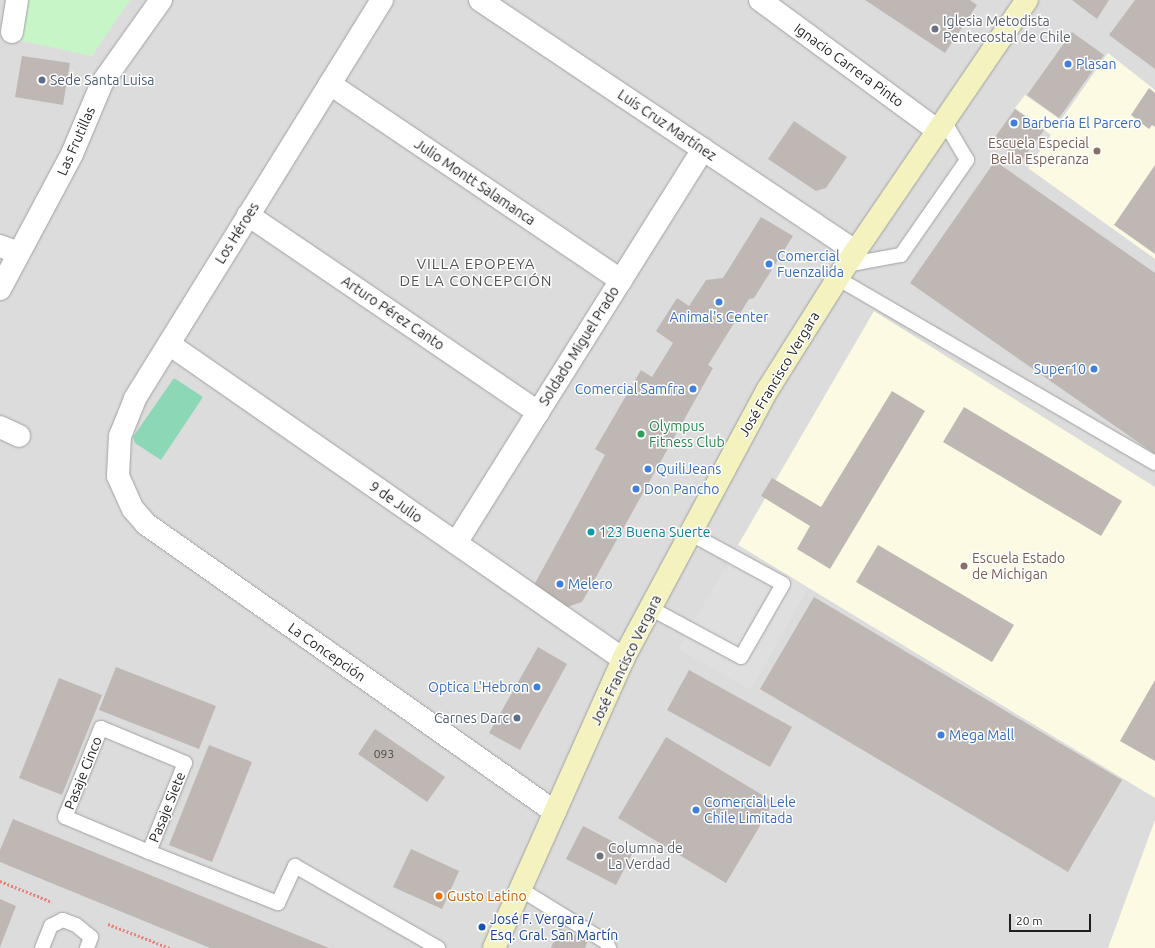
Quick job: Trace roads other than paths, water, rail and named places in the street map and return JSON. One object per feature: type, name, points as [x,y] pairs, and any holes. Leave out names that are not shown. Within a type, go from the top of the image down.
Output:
[{"type":"main road","name":"José Francisco Vergara","points":[[494,948],[624,659],[689,534],[768,389],[846,265],[1027,0]]},
{"type":"street","points":[[12,32],[17,0]]},
{"type":"street","name":"Las Frutillas","points":[[0,289],[9,250],[72,154],[102,83],[162,0]]},
{"type":"street","name":"Los Héroes","points":[[118,476],[119,442],[126,417],[248,215],[382,0]]},
{"type":"street","name":"Luis Cruz Martínez","points":[[480,0],[703,149],[846,265]]},
{"type":"street","name":"Ignacio Carrera Pinto","points":[[760,0],[940,126]]},
{"type":"street","name":"Julio Montt Salamanca","points":[[330,84],[621,280]]},
{"type":"street","name":"Soldado Miguel Prado","points":[[456,543],[703,149]]},
{"type":"street","name":"Arturo Pérez Canto","points":[[248,215],[538,412]]},
{"type":"street","name":"9 de Julio","points":[[169,344],[624,659]]},
{"type":"street","name":"La Concepción","points":[[118,476],[133,509],[151,528],[554,812]]},
{"type":"lane","points":[[846,265],[901,255],[967,160],[940,126]]},
{"type":"lane","points":[[846,265],[1155,463]]},
{"type":"lane","points":[[650,608],[741,657],[783,584],[689,534]]},
{"type":"lane","name":"Pasaje Cinco","points":[[149,852],[64,817],[101,728],[185,763]]},
{"type":"lane","name":"Pasaje Siete","points":[[149,852],[185,763]]},
{"type":"lane","points":[[149,852],[278,903],[295,866],[438,948]]},
{"type":"lane","points":[[520,889],[577,930],[606,942],[609,948]]},
{"type":"lane","points":[[42,948],[51,926],[62,920],[76,924],[91,937],[87,948]]},
{"type":"place","name":"Iglesia Metodista Pentecostal de Chile","points":[[935,29]]},
{"type":"place","name":"Plasan","points":[[1068,64]]},
{"type":"place","name":"Sede Santa Luisa","points":[[42,80]]},
{"type":"place","name":"Barbería El Parcero","points":[[1014,123]]},
{"type":"place","name":"Escuela Especial Bella Esperanza","points":[[1097,151]]},
{"type":"place","name":"Comercial Fuenzalida","points":[[769,264]]},
{"type":"place","name":"Animal's Center","points":[[719,302]]},
{"type":"place","name":"Super10","points":[[1094,369]]},
{"type":"place","name":"Comercial Samfra","points":[[693,389]]},
{"type":"place","name":"Olympus Fitness Club","points":[[641,434]]},
{"type":"place","name":"QuiliJeans","points":[[648,469]]},
{"type":"place","name":"Don Pancho","points":[[636,489]]},
{"type":"place","name":"123 Buena Suerte","points":[[591,532]]},
{"type":"place","name":"Escuela Estado de Michigan","points":[[964,566]]},
{"type":"place","name":"Melero","points":[[560,584]]},
{"type":"place","name":"Optica L'Hebron","points":[[537,687]]},
{"type":"place","name":"Carnes Darc","points":[[517,718]]},
{"type":"place","name":"Mega Mall","points":[[941,735]]},
{"type":"place","name":"Comercial Lele Chile Limitada","points":[[696,810]]},
{"type":"place","name":"Columna de La Verdad","points":[[600,856]]},
{"type":"place","name":"Gusto Latino","points":[[439,896]]},
{"type":"place","name":"José F. Vergara / Esq. Gral. San Martín","points":[[482,927]]},
{"type":"district","name":"VILLA EPOPEYA DE LA CONCEPCIÓN","points":[[476,272]]}]
